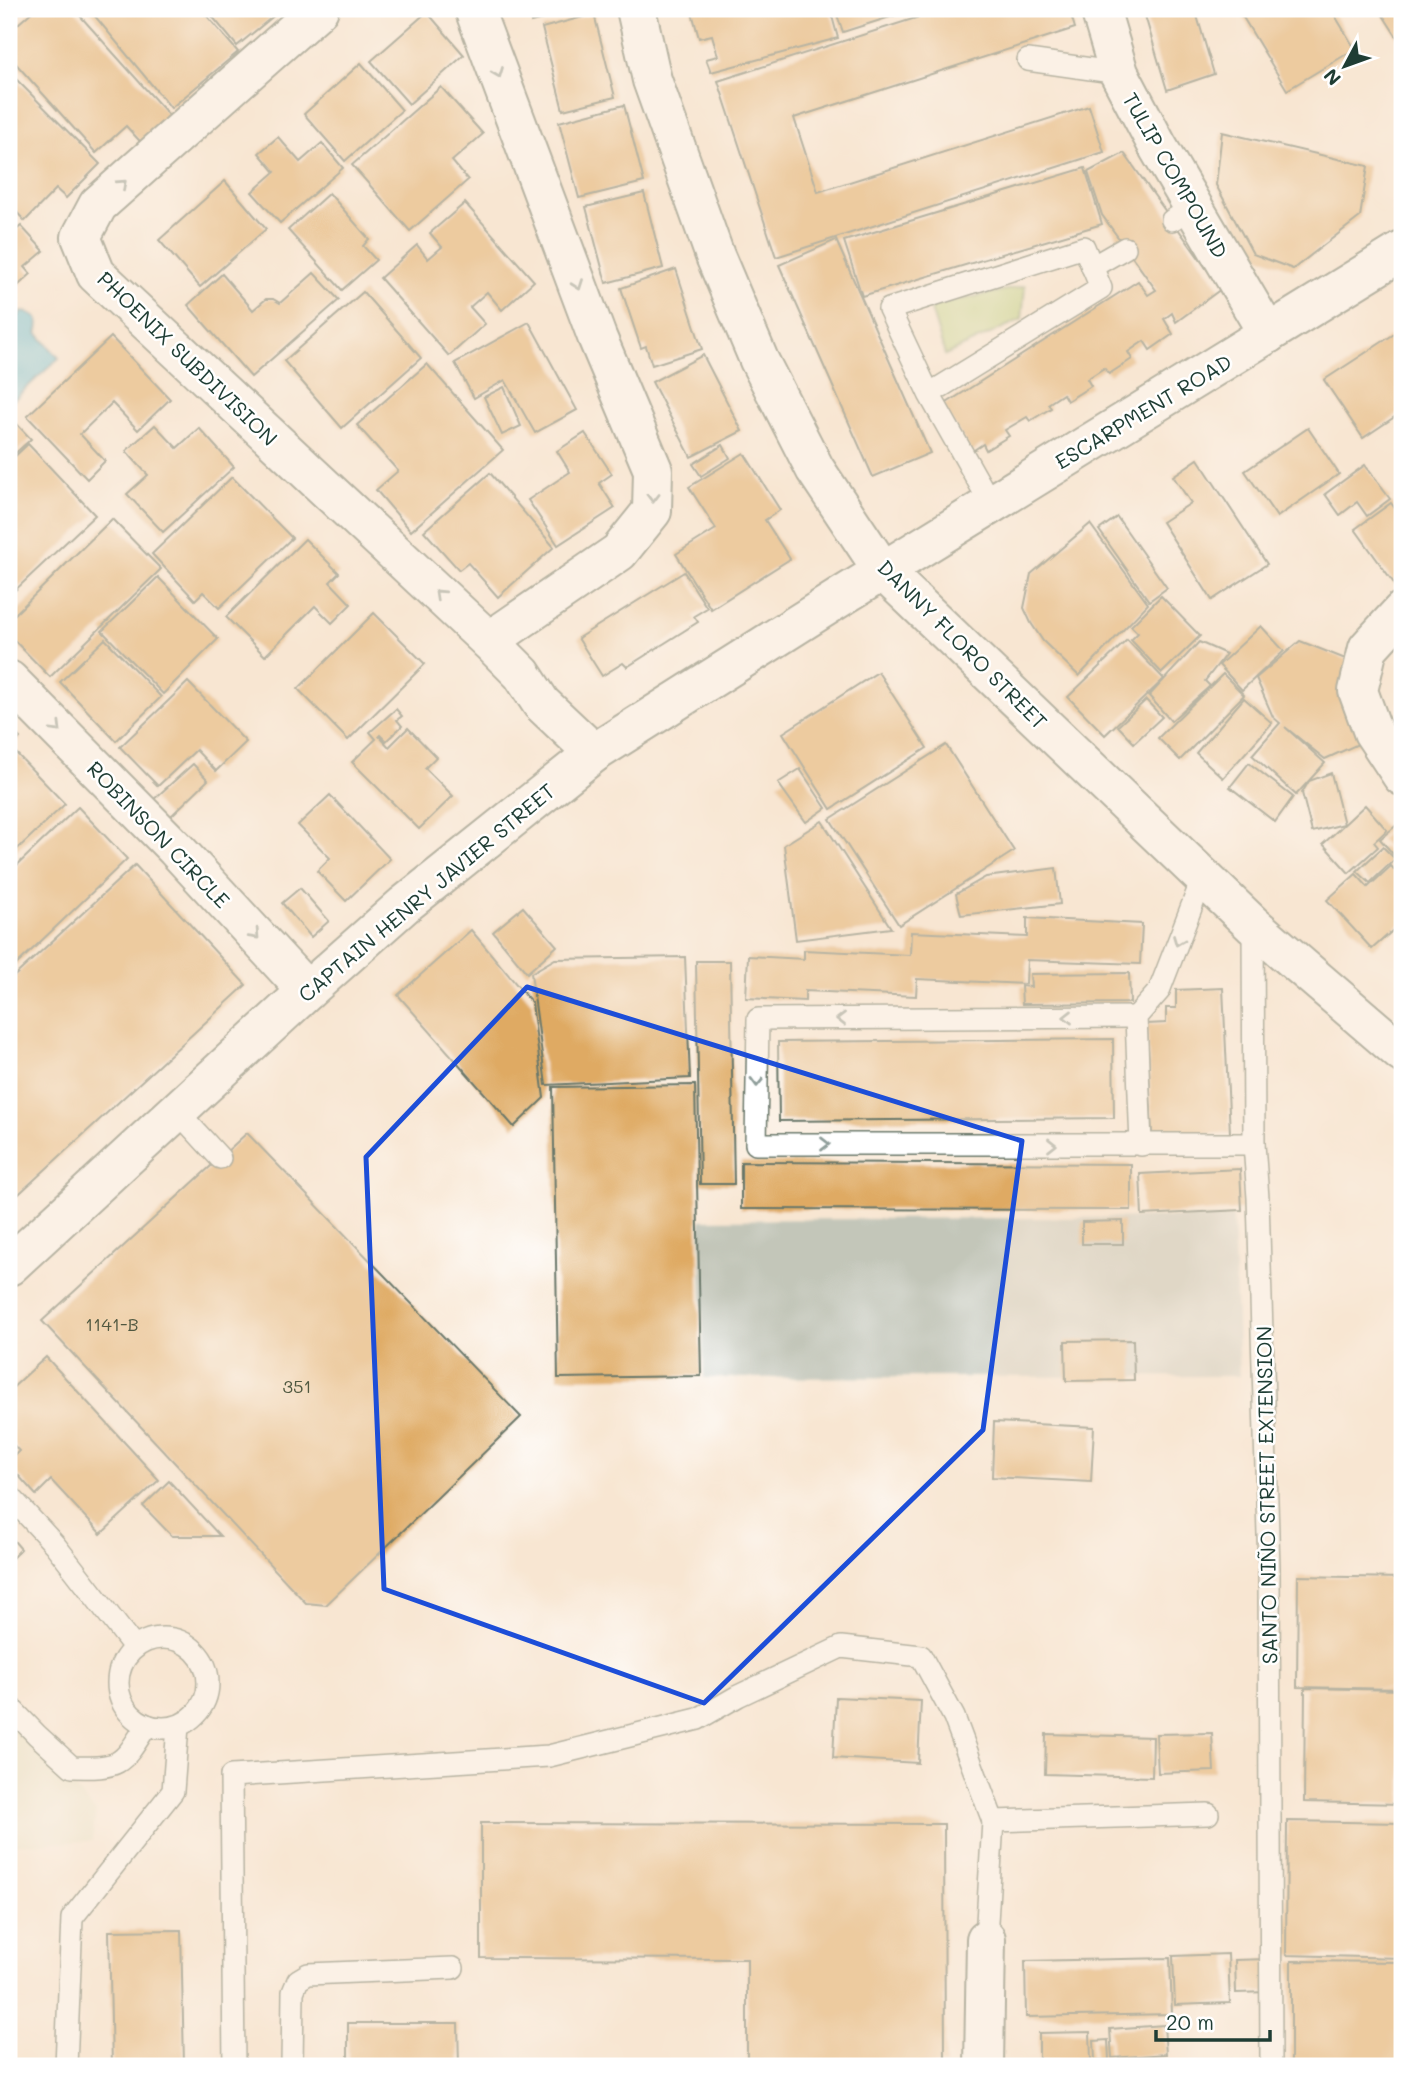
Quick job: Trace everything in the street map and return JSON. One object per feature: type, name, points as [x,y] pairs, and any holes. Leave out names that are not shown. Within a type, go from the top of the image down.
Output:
[{"type":"street","name":"PHOENIX SUBDIVISION","points":[[319,9],[98,205],[80,237],[96,274],[489,641],[522,674],[541,703],[604,746]]},
{"type":"street","points":[[474,9],[597,337],[653,470],[652,511],[619,552],[489,641]]},
{"type":"street","name":"DANNY FLORO STREET","points":[[636,9],[661,105],[715,256],[759,360],[815,470],[883,570],[1253,925],[1402,1053]]},
{"type":"street","name":"TULIP COMPOUND","points":[[1100,9],[1119,73],[1183,214],[1269,334]]},
{"type":"street","name":"ESCARPMENT ROAD","points":[[883,570],[1402,251]]},
{"type":"street","name":"CAPTAIN HENRY JAVIER STREET","points":[[10,1264],[404,905],[604,746],[883,570]]},
{"type":"street","points":[[1402,611],[1368,648],[1358,691],[1373,732],[1402,776]]},
{"type":"street","name":"ROBINSON CIRCLE","points":[[9,680],[176,849],[307,991]]},
{"type":"street","points":[[984,2066],[986,1939]]},
{"type":"lane","points":[[1028,60],[1119,73]]},
{"type":"lane","points":[[929,394],[1101,288],[1084,247],[889,309],[929,394],[991,504]]},
{"type":"lane","points":[[1092,267],[1125,248]]},
{"type":"lane","points":[[1141,1145],[1136,1017],[1158,991],[1203,877]]},
{"type":"lane","name":"SANTO NIÑO STREET EXTENSION","points":[[1253,925],[1254,1144],[1259,1212],[1269,1568],[1272,2066]]},
{"type":"lane","points":[[1136,1017],[758,1019],[756,1144],[1254,1144]]},
{"type":"lane","points":[[177,1111],[220,1158]]},
{"type":"lane","points":[[9,1495],[55,1545],[134,1647]]},
{"type":"lane","points":[[164,1637],[180,1640],[194,1649],[204,1662],[208,1693],[202,1707],[191,1719],[178,1726],[162,1728],[147,1725],[134,1717],[123,1705],[118,1690],[118,1674],[124,1659],[134,1647],[148,1639],[164,1637]]},
{"type":"lane","points":[[234,2066],[231,1776],[549,1756],[698,1719],[737,1696],[841,1647],[921,1656],[954,1717],[993,1821],[986,1939]]},
{"type":"lane","points":[[9,1706],[72,1767],[108,1767],[128,1756],[147,1725]]},
{"type":"lane","points":[[66,2066],[72,1918],[173,1791],[178,1726]]},
{"type":"lane","points":[[993,1821],[1208,1814]]},
{"type":"lane","points":[[292,2066],[293,1992],[298,1980],[308,1974],[453,1968]]},
{"type":"highlighted area","points":[[527,987],[1022,1141],[983,1430],[704,1703],[384,1589],[366,1157]]},
{"type":"shaded area","points":[[1233,1217],[1239,1376],[704,1378],[700,1220]]},
{"type":"shaded area","points":[[9,1716],[96,1812],[92,1841],[9,1845]]},
{"type":"green space","points":[[1025,286],[1022,319],[945,355],[930,306]]},
{"type":"water","points":[[22,312],[37,318],[37,333],[59,358],[11,402],[9,342],[17,334],[15,322]]},
{"type":"building","points":[[35,9],[74,9],[177,124],[148,150],[126,126],[96,153],[9,56],[9,32]]},
{"type":"building","points":[[89,9],[201,9],[238,52],[171,108]]},
{"type":"building","points":[[206,9],[282,9],[237,46]]},
{"type":"building","points":[[528,9],[579,9],[579,10],[531,22]]},
{"type":"building","points":[[691,9],[830,9],[838,38],[711,72],[706,59],[718,56],[712,35],[699,38]]},
{"type":"building","points":[[835,9],[915,9],[843,32]]},
{"type":"building","points":[[944,9],[1069,9],[1075,28],[794,118],[818,192],[1089,106],[1104,152],[776,257],[718,81]]},
{"type":"building","points":[[1143,9],[1195,9],[1214,74],[1167,90]]},
{"type":"building","points":[[1238,9],[1331,9],[1355,49],[1287,90]]},
{"type":"building","points":[[1379,9],[1402,9],[1402,45]]},
{"type":"building","points":[[427,12],[464,55],[409,104],[371,61]]},
{"type":"building","points":[[594,14],[615,97],[563,110],[542,28]]},
{"type":"building","points":[[361,63],[402,110],[345,161],[304,114]]},
{"type":"building","points":[[9,72],[100,164],[66,198],[56,189],[25,221],[9,204]]},
{"type":"building","points":[[441,87],[483,134],[452,161],[468,180],[410,231],[352,165]]},
{"type":"building","points":[[624,105],[644,182],[579,198],[559,122]]},
{"type":"building","points":[[1222,132],[1368,166],[1360,217],[1293,269],[1253,254],[1216,185]]},
{"type":"building","points":[[278,137],[300,162],[322,143],[343,168],[280,223],[252,192],[275,172],[259,153]]},
{"type":"building","points":[[1124,153],[1221,289],[1176,322],[1172,313],[1164,319],[1173,334],[1150,350],[1144,341],[1128,352],[1132,359],[1109,374],[1104,368],[1087,379],[1091,386],[1067,401],[1063,394],[1048,404],[1051,408],[1030,421],[1027,417],[1005,430],[1009,436],[986,450],[983,444],[971,452],[942,406],[1138,281],[1148,295],[1156,290],[1102,215],[1088,172]]},
{"type":"building","points":[[1085,168],[1102,224],[862,296],[844,241]]},
{"type":"building","points":[[225,181],[266,229],[200,287],[159,240]]},
{"type":"building","points":[[329,193],[369,239],[363,246],[376,260],[342,290],[288,230]]},
{"type":"building","points":[[644,193],[663,268],[606,283],[586,207]]},
{"type":"building","points":[[465,203],[534,281],[502,310],[487,292],[470,307],[485,324],[449,356],[380,278],[417,245],[428,259],[442,247],[430,233]]},
{"type":"building","points":[[21,226],[44,251],[25,267],[31,274],[12,291],[9,287],[9,236]]},
{"type":"building","points":[[836,240],[930,453],[873,477],[779,265]]},
{"type":"building","points":[[676,269],[702,349],[652,365],[646,346],[641,348],[621,288]]},
{"type":"building","points":[[314,273],[339,300],[251,377],[188,305],[222,274],[253,310],[266,299],[280,303]]},
{"type":"building","points":[[363,292],[421,358],[342,428],[284,361]]},
{"type":"building","points":[[529,322],[577,410],[535,433],[505,380],[474,398],[455,363]]},
{"type":"building","points":[[1402,329],[1402,412],[1363,438],[1324,380]]},
{"type":"building","points":[[111,337],[170,399],[138,430],[112,403],[80,434],[105,461],[87,479],[27,416]]},
{"type":"building","points":[[703,355],[742,431],[691,457],[652,382]]},
{"type":"building","points":[[427,364],[503,450],[411,531],[376,490],[398,471],[357,425]]},
{"type":"building","points":[[504,387],[521,426],[502,435],[484,397]]},
{"type":"building","points":[[9,416],[31,439],[9,459]]},
{"type":"building","points":[[155,425],[177,448],[199,428],[234,467],[163,532],[127,494],[148,475],[126,451]]},
{"type":"building","points":[[1308,428],[1339,474],[1277,517],[1245,471]]},
{"type":"building","points":[[585,433],[612,474],[599,483],[615,508],[558,545],[528,500],[570,472],[557,451]]},
{"type":"building","points":[[28,444],[95,515],[9,596],[9,462]]},
{"type":"building","points":[[723,445],[730,458],[701,476],[693,464]]},
{"type":"building","points":[[744,453],[780,510],[765,520],[790,559],[711,609],[676,554],[716,529],[689,487]]},
{"type":"building","points":[[1198,459],[1267,564],[1212,600],[1162,522],[1191,503],[1173,476]]},
{"type":"building","points":[[1365,465],[1390,499],[1367,516],[1357,502],[1340,515],[1325,494]]},
{"type":"building","points":[[490,473],[554,547],[498,597],[468,563],[459,570],[424,531]]},
{"type":"building","points":[[232,477],[292,538],[219,608],[203,592],[195,600],[152,554]]},
{"type":"building","points":[[1391,503],[1402,518],[1402,581],[1396,586],[1355,529]]},
{"type":"building","points":[[1117,517],[1167,588],[1149,601],[1099,530]]},
{"type":"building","points":[[112,519],[161,569],[50,677],[9,635],[9,620]]},
{"type":"building","points":[[1090,524],[1148,604],[1079,676],[1043,641],[1024,608],[1031,574]]},
{"type":"building","points":[[305,539],[339,573],[330,582],[351,604],[332,623],[315,606],[265,656],[226,617]]},
{"type":"building","points":[[684,572],[707,608],[694,616],[698,622],[627,667],[623,663],[602,676],[578,638]]},
{"type":"building","points":[[158,577],[218,639],[163,694],[102,631]]},
{"type":"building","points":[[1161,596],[1200,636],[1162,673],[1131,640],[1138,633],[1131,626]]},
{"type":"building","points":[[374,613],[425,664],[348,740],[298,689]]},
{"type":"building","points":[[1261,626],[1284,651],[1242,690],[1219,665]]},
{"type":"building","points":[[105,639],[161,697],[116,741],[60,682]]},
{"type":"building","points":[[1127,640],[1164,679],[1105,735],[1068,697]]},
{"type":"building","points":[[1300,641],[1348,660],[1365,741],[1325,759],[1285,727],[1325,763],[1296,795],[1252,755],[1280,723],[1273,717],[1256,678]]},
{"type":"building","points":[[1199,642],[1226,654],[1205,681],[1210,686],[1171,721],[1149,696]]},
{"type":"building","points":[[878,672],[927,748],[831,809],[783,733]]},
{"type":"building","points":[[1223,674],[1244,695],[1180,760],[1158,738]]},
{"type":"building","points":[[188,682],[246,742],[216,771],[196,750],[158,786],[120,747]]},
{"type":"building","points":[[1244,698],[1272,723],[1223,778],[1196,753]]},
{"type":"building","points":[[1146,700],[1162,717],[1134,743],[1118,726]]},
{"type":"building","points":[[396,709],[402,716],[397,720],[402,726],[386,741],[379,736],[389,747],[408,728],[436,757],[425,768],[453,796],[419,829],[352,762],[376,739],[370,732]]},
{"type":"building","points":[[9,727],[20,738],[9,749]]},
{"type":"building","points":[[946,745],[1014,851],[899,925],[830,819]]},
{"type":"building","points":[[15,752],[65,804],[9,857],[9,758]]},
{"type":"building","points":[[1249,763],[1293,797],[1275,822],[1230,787]]},
{"type":"building","points":[[193,764],[208,780],[169,818],[153,800]]},
{"type":"building","points":[[800,769],[826,808],[806,822],[778,783]]},
{"type":"building","points":[[1331,773],[1344,824],[1312,832],[1302,793],[1309,781]]},
{"type":"building","points":[[330,795],[390,859],[346,901],[317,871],[330,858],[298,825]]},
{"type":"building","points":[[1365,805],[1387,830],[1374,842],[1378,847],[1349,873],[1323,844]]},
{"type":"building","points":[[78,807],[127,859],[15,966],[9,959],[9,873]]},
{"type":"building","points":[[822,821],[891,928],[796,940],[784,845]]},
{"type":"building","points":[[1399,823],[1402,826],[1402,848],[1394,855],[1380,839]]},
{"type":"building","points":[[1383,847],[1395,859],[1370,883],[1357,871]]},
{"type":"building","points":[[135,865],[246,985],[9,1203],[9,981]]},
{"type":"building","points":[[1391,866],[1402,878],[1402,926],[1400,924],[1372,949],[1327,900],[1356,874],[1368,887]]},
{"type":"building","points":[[1056,868],[1060,904],[961,915],[956,894],[986,877]]},
{"type":"building","points":[[300,888],[329,921],[311,937],[282,903]]},
{"type":"building","points":[[523,907],[557,946],[527,973],[493,932]]},
{"type":"building","points":[[1027,918],[1142,924],[1140,964],[1027,960],[1026,984],[917,979],[916,996],[805,991],[805,1001],[746,998],[748,956],[804,959],[804,950],[910,955],[911,932],[1027,937]]},
{"type":"building","points":[[471,930],[532,1003],[544,1098],[514,1127],[398,995]]},
{"type":"building","points":[[685,957],[690,1078],[546,1085],[531,973],[555,959]]},
{"type":"building","points":[[696,961],[730,961],[734,1184],[700,1184]]},
{"type":"building","points":[[1129,973],[1130,1003],[1022,1004],[1021,986],[1031,987],[1030,974]]},
{"type":"building","points":[[1223,988],[1230,1133],[1152,1136],[1147,1024],[1166,1023],[1166,1008],[1176,1008],[1176,990]]},
{"type":"building","points":[[1113,1039],[1114,1118],[779,1121],[778,1042]]},
{"type":"building","points":[[695,1085],[701,1376],[558,1378],[553,1087]]},
{"type":"building","points":[[247,1133],[521,1417],[326,1605],[306,1603],[42,1321]]},
{"type":"building","points":[[741,1162],[1131,1164],[1131,1210],[741,1209]]},
{"type":"building","points":[[1240,1169],[1242,1210],[1142,1215],[1140,1174]]},
{"type":"building","points":[[1123,1221],[1123,1244],[1082,1244],[1082,1222]]},
{"type":"building","points":[[1133,1340],[1134,1380],[1066,1381],[1065,1341]]},
{"type":"building","points":[[46,1357],[159,1480],[101,1534],[51,1480],[36,1495],[9,1465],[9,1461],[19,1451],[9,1440],[9,1391]]},
{"type":"building","points":[[994,1422],[1094,1427],[1091,1482],[992,1477]]},
{"type":"building","points":[[169,1481],[220,1536],[172,1536],[143,1506]]},
{"type":"building","points":[[9,1535],[21,1549],[9,1561]]},
{"type":"building","points":[[1298,1576],[1402,1578],[1402,1689],[1297,1687]]},
{"type":"building","points":[[1305,1688],[1402,1690],[1402,1804],[1304,1802]]},
{"type":"building","points":[[836,1697],[921,1701],[918,1763],[833,1758]]},
{"type":"building","points":[[1212,1733],[1214,1771],[1158,1773],[1156,1734]]},
{"type":"building","points":[[1046,1734],[1153,1737],[1152,1777],[1045,1774]]},
{"type":"building","points":[[1287,1821],[1402,1823],[1402,1958],[1286,1955]]},
{"type":"building","points":[[481,1823],[944,1824],[945,2066],[747,2066],[747,1959],[481,1958]]},
{"type":"building","points":[[181,1930],[184,2064],[112,2066],[109,1931]]},
{"type":"building","points":[[1228,1954],[1230,2003],[1175,2005],[1173,1956]]},
{"type":"building","points":[[1170,1958],[1172,2014],[1026,2017],[1025,1961]]},
{"type":"building","points":[[1268,1959],[1269,1992],[1236,1993],[1235,1960]]},
{"type":"building","points":[[1291,1961],[1402,1962],[1402,2066],[1291,2066]]},
{"type":"building","points":[[348,2023],[458,2023],[459,2066],[348,2066]]},
{"type":"building","points":[[1164,2025],[1166,2054],[1112,2058],[1110,2029]]},
{"type":"building","points":[[1090,2032],[1091,2060],[1039,2061],[1039,2033]]},
{"type":"building","points":[[1108,2040],[1109,2060],[1095,2060],[1094,2041]]}]
